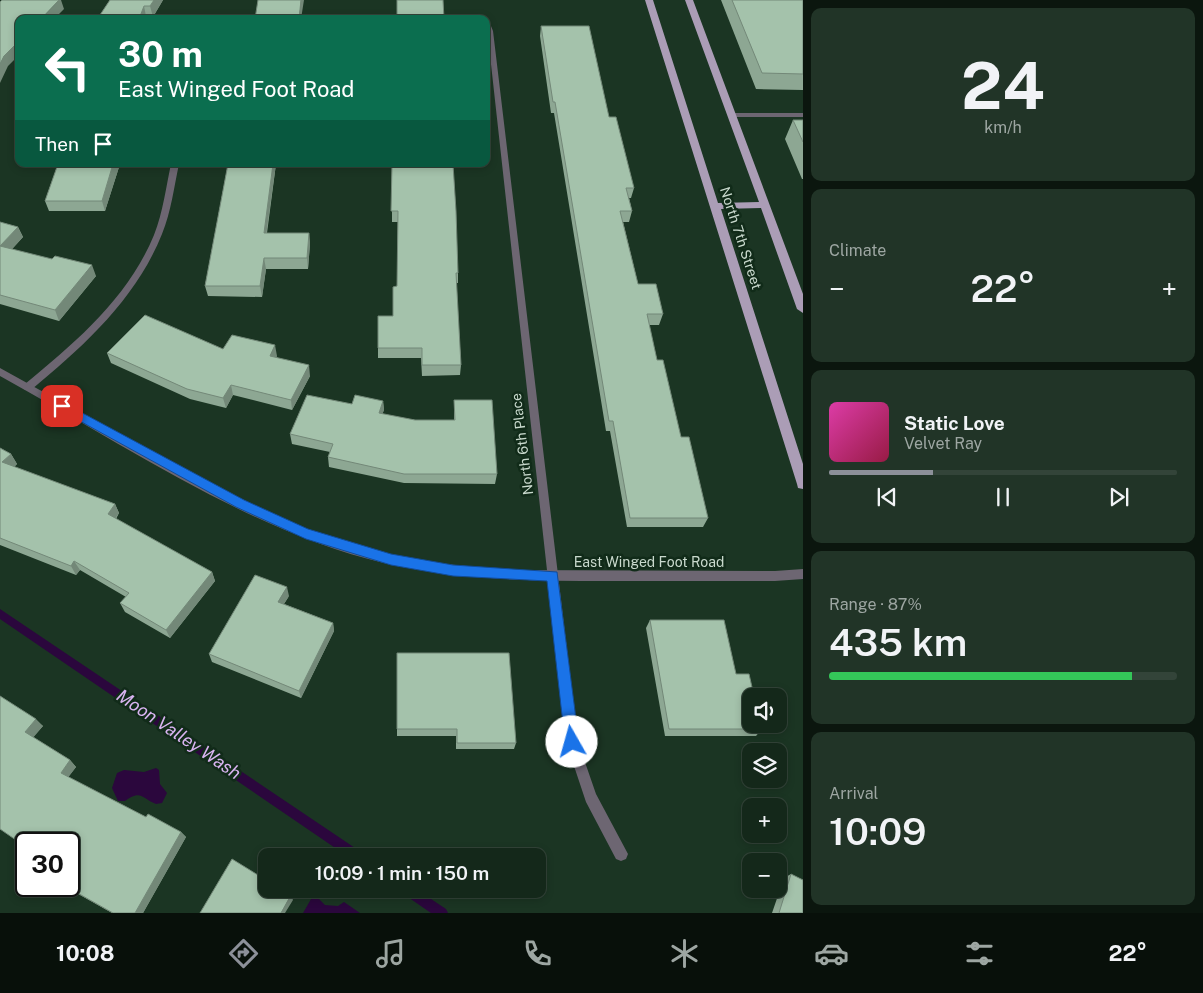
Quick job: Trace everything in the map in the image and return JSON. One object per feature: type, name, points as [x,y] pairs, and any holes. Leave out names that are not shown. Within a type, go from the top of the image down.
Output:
[{"type":"main road","name":"North 7th Street","points":[[649,0],[803,484]]},
{"type":"main road","points":[[689,0],[803,309]]},
{"type":"main road","points":[[715,206],[764,205]]},
{"type":"street","name":"North 6th Place","points":[[490,31],[572,742],[591,797],[621,854]]},
{"type":"street","points":[[732,115],[803,114]]},
{"type":"street","points":[[28,387],[67,356],[99,324],[137,272],[158,234],[174,167]]},
{"type":"street","name":"East Winged Foot Road","points":[[0,372],[240,504],[306,534],[391,560],[444,569],[509,575],[775,576],[803,574]]},
{"type":"shaded area","points":[[156,768],[159,770],[160,784],[167,793],[162,803],[156,804],[139,795],[125,801],[118,801],[112,788],[117,773],[124,770],[144,772]]},
{"type":"shaded area","points":[[312,898],[318,898],[325,905],[338,906],[344,902],[360,913],[303,913]]},
{"type":"building","points":[[2,0],[59,0],[45,15],[15,15],[15,45],[4,56],[0,64],[0,2]]},
{"type":"building","points":[[110,0],[154,0],[150,6],[144,6],[141,15],[100,15]]},
{"type":"building","points":[[258,0],[301,0],[299,15],[256,15]]},
{"type":"building","points":[[397,0],[443,0],[444,15],[397,15]]},
{"type":"building","points":[[732,0],[803,0],[803,74],[762,73]]},
{"type":"building","points":[[541,26],[589,26],[609,117],[616,117],[634,188],[626,188],[632,211],[620,211],[638,284],[656,284],[663,314],[647,314],[657,360],[663,360],[681,437],[689,437],[708,518],[630,518],[613,421],[609,421]]},
{"type":"building","points":[[793,120],[803,120],[803,142]]},
{"type":"building","points":[[57,167],[112,167],[102,201],[45,201]]},
{"type":"building","points":[[227,167],[273,167],[264,233],[309,233],[307,258],[264,258],[260,286],[205,286]]},
{"type":"building","points":[[392,167],[453,167],[461,365],[422,365],[422,348],[378,348],[378,316],[393,316],[393,287],[397,286],[398,211],[391,211]]},
{"type":"building","points":[[0,222],[18,227],[0,246]]},
{"type":"building","points":[[0,246],[52,259],[55,256],[92,265],[55,310],[0,295]]},
{"type":"building","points":[[145,315],[223,349],[232,335],[275,345],[270,356],[309,365],[291,400],[231,385],[223,398],[187,389],[107,353]]},
{"type":"building","points":[[307,395],[352,404],[355,395],[383,401],[379,413],[415,420],[455,420],[454,400],[492,400],[497,474],[404,474],[328,457],[333,444],[290,434]]},
{"type":"building","points":[[0,448],[11,454],[2,462],[115,504],[108,514],[212,572],[166,630],[120,603],[129,593],[74,561],[71,566],[0,538]]},
{"type":"building","points":[[255,575],[287,587],[278,602],[333,623],[299,691],[209,654]]},
{"type":"building","points":[[650,620],[724,620],[736,674],[749,674],[752,688],[742,688],[742,729],[669,729]]},
{"type":"building","points":[[397,653],[509,653],[516,743],[457,743],[457,729],[397,729]]},
{"type":"building","points":[[0,696],[36,719],[25,732],[70,760],[61,773],[146,817],[148,814],[181,832],[135,913],[113,913],[80,894],[80,832],[15,832],[15,839],[0,829]]},
{"type":"building","points":[[232,859],[258,875],[258,898],[289,898],[281,913],[200,913]]},
{"type":"building","points":[[791,874],[803,880],[803,913],[779,913],[784,898],[787,898],[787,887]]},
{"type":"waterway","name":"Moon Valley Wash","points":[[0,613],[345,848]]},
{"type":"waterway","name":"Moon Valley Wash","points":[[420,898],[442,913]]},
{"type":"route","points":[[62,406],[240,504],[306,534],[391,560],[453,571],[553,576],[572,742]]}]
